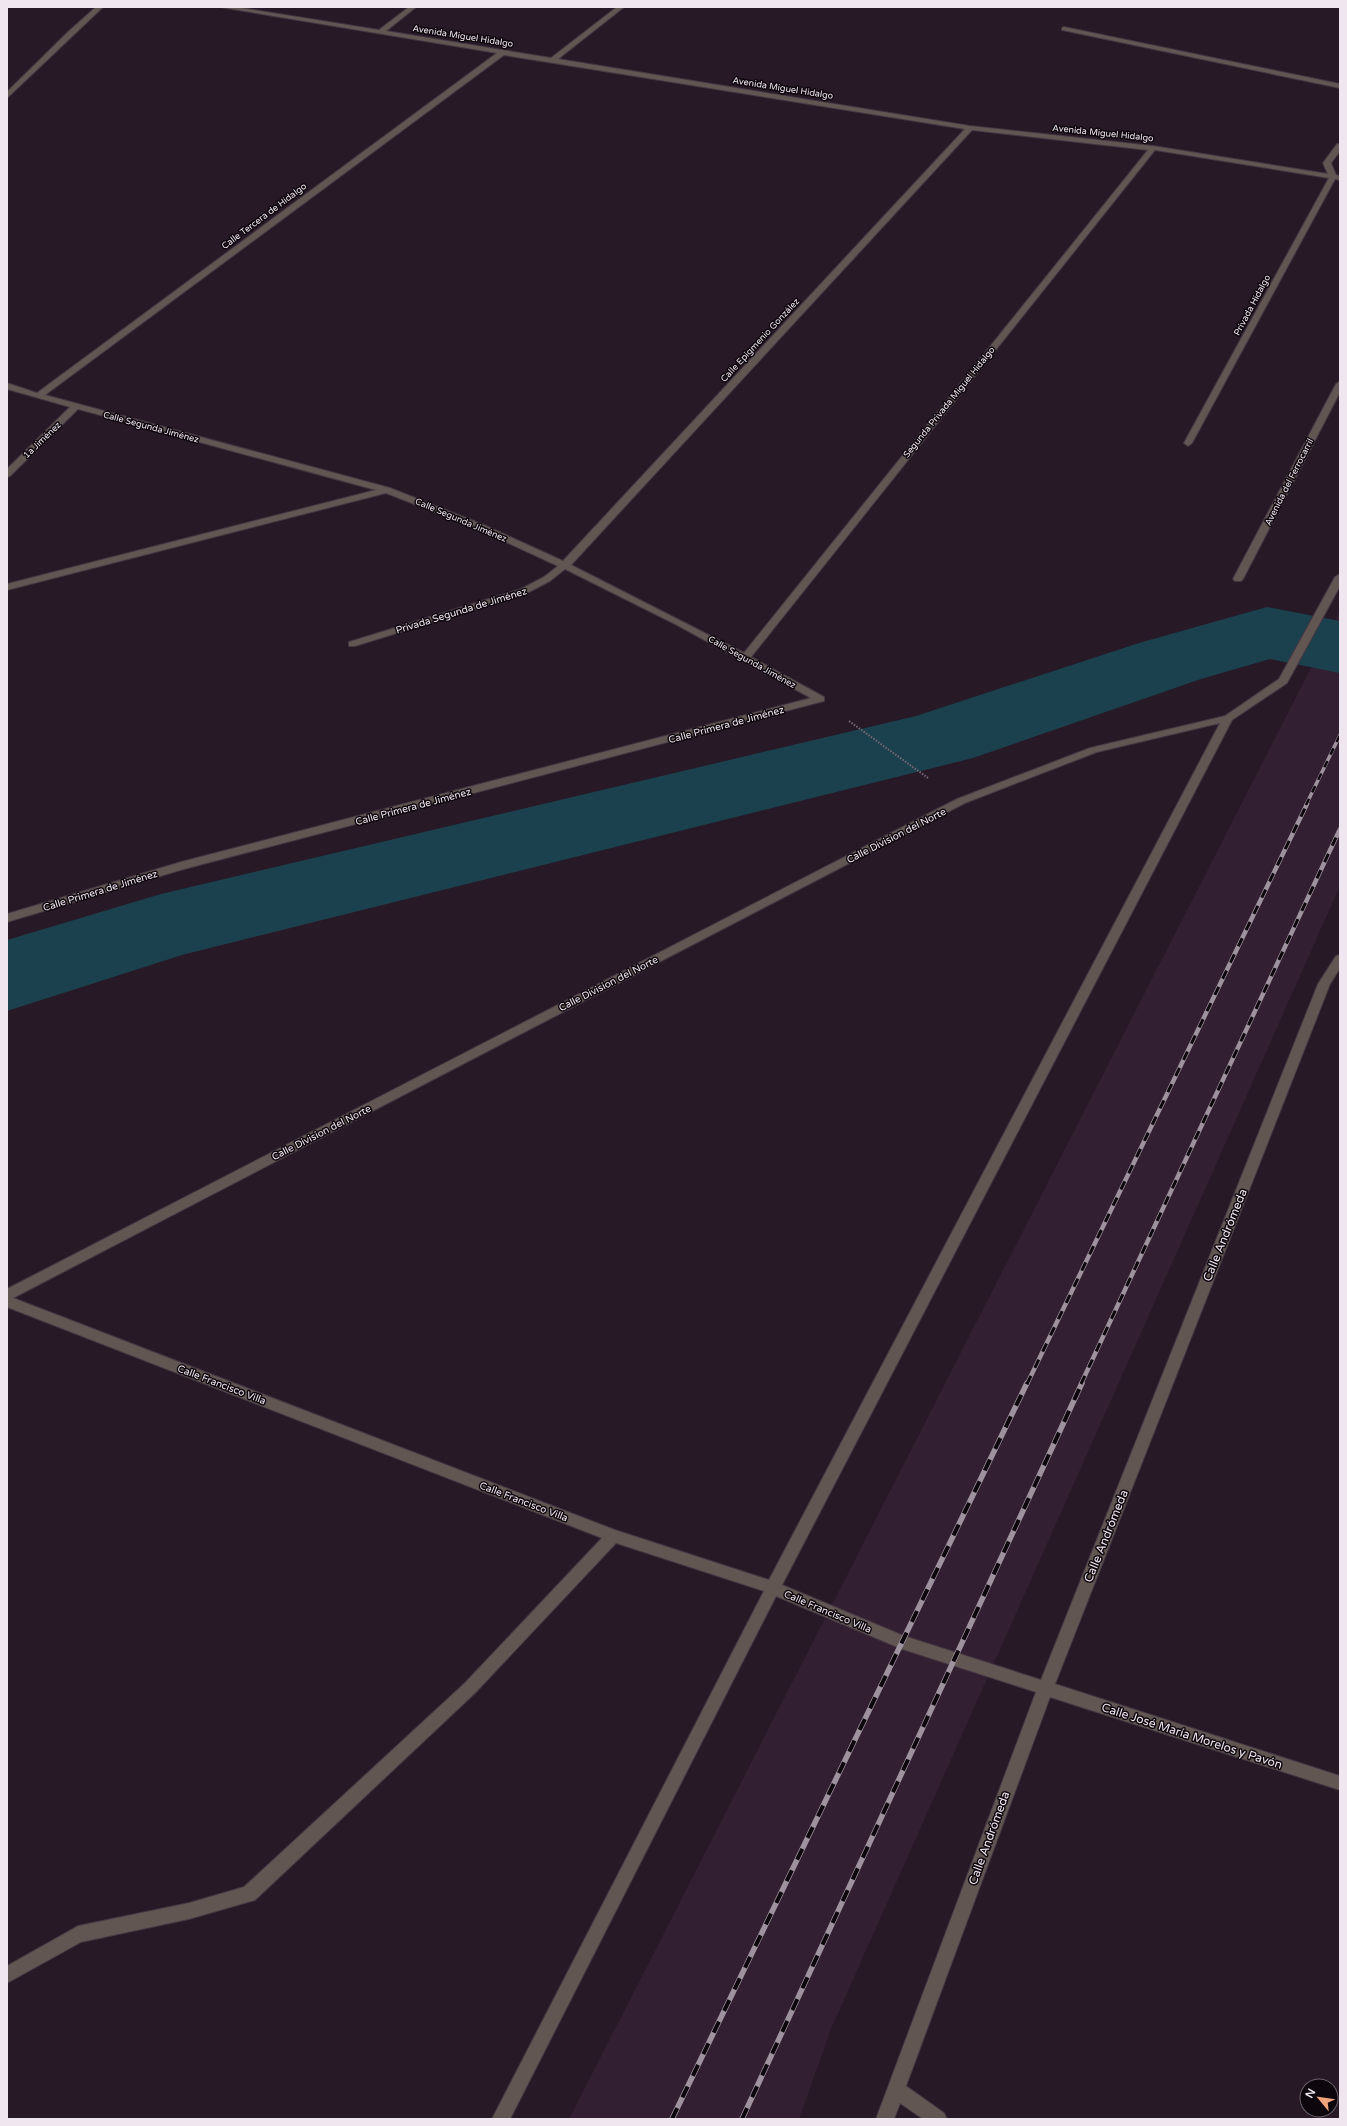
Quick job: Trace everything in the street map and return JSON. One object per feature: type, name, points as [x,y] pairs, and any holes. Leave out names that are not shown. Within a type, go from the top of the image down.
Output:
[{"type":"street","points":[[7,96],[70,33],[100,7]]},
{"type":"street","name":"Avenida Miguel Hidalgo","points":[[223,7],[382,31],[970,128],[1153,148],[1336,177]]},
{"type":"street","points":[[382,31],[413,7]]},
{"type":"street","points":[[553,60],[621,7]]},
{"type":"street","points":[[1064,29],[1340,86]]},
{"type":"street","name":"Calle Tercera de Hidalgo","points":[[38,396],[503,52]]},
{"type":"street","name":"Calle Epigmenio González","points":[[565,565],[970,128]]},
{"type":"street","points":[[1336,177],[1327,163],[1340,146]]},
{"type":"street","name":"Segunda Privada Miguel Hidalgo","points":[[746,657],[1153,148]]},
{"type":"street","name":"Privada Hidalgo","points":[[1188,443],[1336,177]]},
{"type":"street","name":"Avenida del Ferrocarril","points":[[1238,579],[1340,384]]},
{"type":"street","name":"Calle Segunda Jiménez","points":[[7,386],[38,396],[387,490],[427,504],[565,565],[746,657],[820,699]]},
{"type":"street","name":"1a Jiménez","points":[[7,474],[76,406]]},
{"type":"street","points":[[7,588],[387,490]]},
{"type":"street","name":"Privada Segunda de Jiménez","points":[[352,644],[524,591],[547,579],[565,565]]},
{"type":"street","points":[[501,2119],[773,1588],[1228,718],[1283,681],[1340,577]]},
{"type":"street","name":"Calle Primera de Jiménez","points":[[7,918],[181,866],[820,699]]},
{"type":"street","name":"Calle Division del Norte","points":[[7,1295],[961,801],[1094,750],[1228,718]]},
{"type":"street","name":"Calle Andrómeda","points":[[885,2119],[1045,1689],[1324,984],[1340,959]]},
{"type":"street","name":"Calle Francisco Villa","points":[[7,1301],[613,1536],[773,1588],[902,1642],[1045,1689]]},
{"type":"street","points":[[7,1975],[78,1934],[189,1911],[249,1894],[470,1688],[613,1536]]},
{"type":"street","name":"Calle José María Morelos y Pavón","points":[[1045,1689],[1340,1783]]},
{"type":"street","points":[[896,2090],[938,2119]]},
{"type":"path","points":[[846,718],[920,773]]},
{"type":"shaded area","points":[[1340,611],[1340,886],[831,2029],[799,2119],[569,2119]]},
{"type":"waterway","points":[[7,976],[161,927],[941,738],[1170,661],[1267,633],[1340,647]]},
{"type":"railway","points":[[1306,805],[1340,735]]},
{"type":"railway","points":[[1027,1384],[1307,804]]},
{"type":"railway","points":[[1081,1384],[1340,829]]},
{"type":"railway","points":[[672,2119],[1027,1383]]},
{"type":"railway","points":[[742,2119],[1082,1383]]}]
